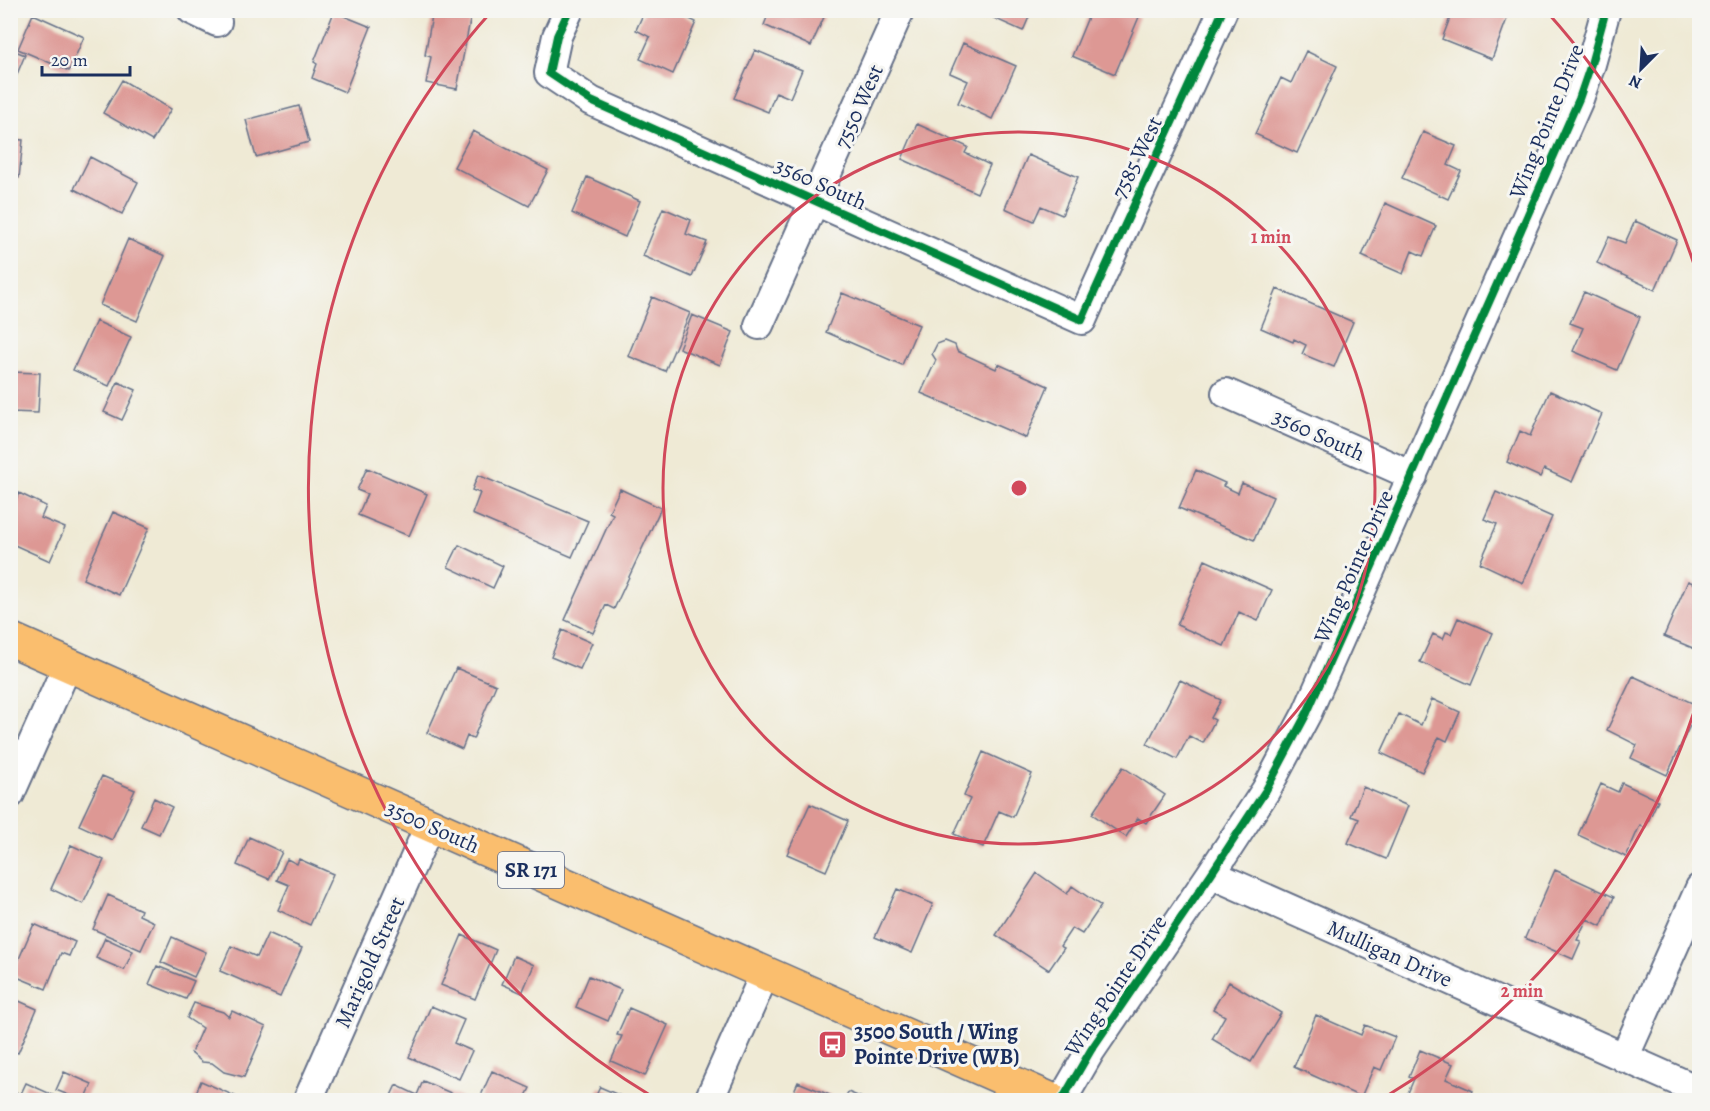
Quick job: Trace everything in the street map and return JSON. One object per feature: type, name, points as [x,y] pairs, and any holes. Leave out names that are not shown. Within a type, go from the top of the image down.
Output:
[{"type":"main road","name":"3500 South","points":[[10,639],[1052,1101]]},
{"type":"street","name":"3560 South","points":[[568,10],[557,36],[549,73],[591,101],[1082,320]]},
{"type":"street","name":"7550 West","points":[[759,325],[900,10]]},
{"type":"street","name":"7585 West","points":[[1082,320],[1223,10]]},
{"type":"street","name":"Wing Pointe Drive","points":[[1062,1101],[1091,1050],[1266,790],[1307,713],[1579,99],[1592,64],[1606,10]]},
{"type":"street","name":"3560 South","points":[[1226,393],[1413,476]]},
{"type":"street","points":[[10,794],[68,664]]},
{"type":"street","name":"Marigold Street","points":[[308,1101],[430,824]]},
{"type":"street","name":"Mulligan Drive","points":[[1211,874],[1700,1091]]},
{"type":"street","points":[[1624,1058],[1700,888]]},
{"type":"street","points":[[709,1101],[765,973]]},
{"type":"building","points":[[433,10],[472,10],[457,89],[426,83],[431,57],[425,55]]},
{"type":"building","points":[[645,10],[671,10],[696,22],[673,74],[640,59],[650,37],[636,30]]},
{"type":"building","points":[[770,10],[811,10],[824,17],[811,46],[764,25]]},
{"type":"building","points":[[992,10],[1032,10],[1023,31],[989,16]]},
{"type":"building","points":[[1091,10],[1128,10],[1139,17],[1115,74],[1072,56]]},
{"type":"building","points":[[1453,10],[1496,10],[1508,16],[1492,59],[1442,39]]},
{"type":"building","points":[[334,12],[371,27],[345,92],[312,78],[317,64],[314,62]]},
{"type":"building","points":[[33,14],[84,37],[69,71],[18,49]]},
{"type":"building","points":[[963,43],[1016,66],[992,119],[958,103],[968,81],[950,73]]},
{"type":"building","points":[[10,49],[25,55],[15,79],[10,77]]},
{"type":"building","points":[[755,50],[802,70],[790,98],[776,92],[768,112],[734,98]]},
{"type":"building","points":[[1306,51],[1337,66],[1297,153],[1255,134],[1281,78],[1291,83]]},
{"type":"building","points":[[122,80],[171,109],[152,141],[103,113]]},
{"type":"building","points":[[299,106],[309,142],[256,157],[246,120]]},
{"type":"building","points":[[917,124],[968,147],[965,153],[990,165],[977,193],[902,159]]},
{"type":"building","points":[[473,131],[548,170],[529,206],[454,167]]},
{"type":"building","points":[[1423,132],[1456,146],[1448,165],[1461,171],[1448,199],[1402,178]]},
{"type":"building","points":[[10,139],[23,140],[19,178],[10,177]]},
{"type":"building","points":[[1028,155],[1078,177],[1062,215],[1041,206],[1034,221],[1005,208]]},
{"type":"building","points":[[90,157],[138,182],[122,214],[74,189]]},
{"type":"building","points":[[587,177],[640,201],[625,237],[572,213]]},
{"type":"building","points":[[1385,203],[1436,226],[1423,256],[1412,251],[1403,274],[1362,256]]},
{"type":"building","points":[[663,208],[691,220],[686,234],[707,242],[692,277],[643,256]]},
{"type":"building","points":[[1635,221],[1677,240],[1655,290],[1597,263],[1609,237],[1625,243]]},
{"type":"building","points":[[128,239],[165,256],[137,321],[100,305]]},
{"type":"building","points":[[1277,289],[1353,322],[1334,367],[1302,354],[1306,345],[1261,328]]},
{"type":"building","points":[[1584,292],[1640,317],[1617,370],[1573,351],[1583,328],[1570,323]]},
{"type":"building","points":[[842,293],[919,325],[902,365],[826,332]]},
{"type":"building","points":[[652,297],[690,313],[665,371],[628,356]]},
{"type":"building","points":[[692,315],[733,332],[720,365],[679,348]]},
{"type":"building","points":[[96,321],[131,337],[109,386],[73,370]]},
{"type":"building","points":[[945,341],[955,345],[957,351],[996,369],[998,364],[1048,386],[1026,438],[921,393],[936,360],[932,354],[937,344]]},
{"type":"building","points":[[10,372],[40,373],[38,413],[10,412]]},
{"type":"building","points":[[118,382],[136,390],[122,420],[104,412]]},
{"type":"building","points":[[1550,391],[1602,414],[1572,482],[1544,469],[1540,477],[1507,462],[1520,431],[1530,436]]},
{"type":"building","points":[[367,468],[427,494],[409,536],[358,515],[367,494],[357,490]]},
{"type":"building","points":[[1196,470],[1225,483],[1223,486],[1238,493],[1242,483],[1273,497],[1254,540],[1179,508]]},
{"type":"building","points":[[478,475],[588,521],[572,557],[472,514],[480,493],[472,490]]},
{"type":"building","points":[[620,489],[661,508],[614,609],[606,605],[593,633],[565,620],[613,514],[609,512]]},
{"type":"building","points":[[1496,492],[1552,517],[1523,583],[1480,563],[1497,524],[1484,519]]},
{"type":"building","points":[[19,493],[46,506],[41,518],[65,528],[50,561],[10,543],[10,512]]},
{"type":"building","points":[[113,512],[149,528],[119,595],[83,579]]},
{"type":"building","points":[[459,545],[503,566],[493,588],[448,567]]},
{"type":"building","points":[[1205,560],[1272,590],[1258,621],[1239,612],[1224,646],[1177,625]]},
{"type":"building","points":[[1688,581],[1700,586],[1700,651],[1664,636]]},
{"type":"building","points":[[1458,618],[1493,633],[1471,685],[1420,662],[1433,634],[1443,639],[1446,632],[1451,634]]},
{"type":"building","points":[[562,630],[592,643],[580,669],[551,657]]},
{"type":"building","points":[[456,668],[496,685],[473,739],[467,736],[462,749],[427,733]]},
{"type":"building","points":[[1633,676],[1699,706],[1667,775],[1631,758],[1637,745],[1607,730]]},
{"type":"building","points":[[1180,680],[1221,700],[1211,718],[1215,720],[1203,743],[1189,736],[1177,759],[1147,744]]},
{"type":"building","points":[[1432,699],[1460,712],[1447,741],[1439,737],[1422,772],[1381,753],[1399,714],[1421,725]]},
{"type":"building","points":[[983,752],[1032,774],[1013,817],[999,811],[983,847],[954,834],[970,799],[964,796]]},
{"type":"building","points":[[1123,767],[1165,795],[1146,823],[1138,818],[1126,837],[1092,814]]},
{"type":"building","points":[[102,776],[135,790],[112,840],[79,825]]},
{"type":"building","points":[[1622,783],[1658,800],[1645,828],[1640,825],[1626,857],[1578,835],[1601,784],[1618,792]]},
{"type":"building","points":[[1363,787],[1408,806],[1386,859],[1348,843],[1359,819],[1351,816]]},
{"type":"building","points":[[154,798],[172,807],[159,834],[141,826]]},
{"type":"building","points":[[810,804],[848,821],[826,871],[787,854]]},
{"type":"building","points":[[249,837],[282,852],[269,879],[237,865]]},
{"type":"building","points":[[71,845],[104,860],[83,904],[51,889]]},
{"type":"building","points":[[287,859],[297,864],[299,859],[333,874],[310,925],[278,910],[289,885],[277,880]]},
{"type":"building","points":[[1555,870],[1614,897],[1601,926],[1587,919],[1577,940],[1581,941],[1573,959],[1525,938]]},
{"type":"building","points":[[1037,873],[1067,894],[1072,886],[1101,906],[1082,934],[1072,928],[1060,946],[1064,948],[1049,970],[996,935]]},
{"type":"building","points":[[897,889],[933,904],[912,953],[875,937]]},
{"type":"building","points":[[108,895],[141,910],[139,915],[154,922],[141,950],[93,929]]},
{"type":"building","points":[[34,924],[75,942],[69,956],[61,953],[46,989],[12,975]]},
{"type":"building","points":[[268,933],[302,948],[280,997],[220,971],[231,946],[257,957]]},
{"type":"building","points":[[462,935],[496,950],[475,999],[441,985]]},
{"type":"building","points":[[172,937],[206,952],[194,977],[161,962]]},
{"type":"building","points":[[105,938],[133,951],[124,970],[96,958]]},
{"type":"building","points":[[514,956],[534,965],[522,993],[502,984]]},
{"type":"building","points":[[157,966],[194,981],[186,999],[149,984]]},
{"type":"building","points":[[589,976],[621,990],[608,1021],[576,1007]]},
{"type":"building","points":[[1229,982],[1281,1013],[1251,1062],[1212,1039],[1225,1016],[1213,1009]]},
{"type":"building","points":[[10,997],[37,1009],[18,1053],[10,1050]]},
{"type":"building","points":[[194,1003],[223,1012],[229,1017],[232,1011],[266,1027],[244,1077],[224,1072],[212,1063],[202,1062],[191,1053],[202,1028],[187,1018]]},
{"type":"building","points":[[431,1006],[464,1020],[454,1043],[472,1051],[459,1079],[409,1057]]},
{"type":"building","points":[[629,1008],[668,1025],[645,1076],[611,1061],[622,1036],[617,1035]]},
{"type":"building","points":[[1316,1015],[1361,1035],[1365,1025],[1395,1037],[1381,1070],[1374,1067],[1361,1097],[1294,1067]]},
{"type":"building","points":[[1420,1050],[1453,1064],[1446,1079],[1473,1091],[1469,1100],[1405,1100],[1414,1079],[1409,1077]]},
{"type":"building","points":[[492,1071],[530,1088],[524,1100],[479,1100]]},
{"type":"building","points":[[64,1072],[92,1084],[85,1100],[56,1090]]},
{"type":"building","points":[[201,1081],[235,1096],[233,1100],[193,1100]]},
{"type":"building","points":[[423,1081],[467,1100],[389,1100],[396,1085],[417,1095]]},
{"type":"building","points":[[798,1082],[832,1096],[830,1100],[790,1100]]},
{"type":"building","points":[[26,1083],[53,1095],[50,1100],[18,1100]]},
{"type":"building","points":[[600,1087],[630,1100],[594,1100]]},
{"type":"building","points":[[10,1090],[19,1094],[17,1100],[10,1100]]},
{"type":"building","points":[[848,1092],[867,1100],[844,1100]]},
{"type":"cycle path","points":[[569,10],[557,36],[549,73],[591,101],[1082,320],[1223,10]]},
{"type":"cycle path","points":[[1062,1100],[1091,1050],[1266,790],[1307,713],[1579,99],[1606,10]]},
{"type":"place","name":"3500 South / Wing Pointe Drive (WB)","points":[[833,1044]]}]
